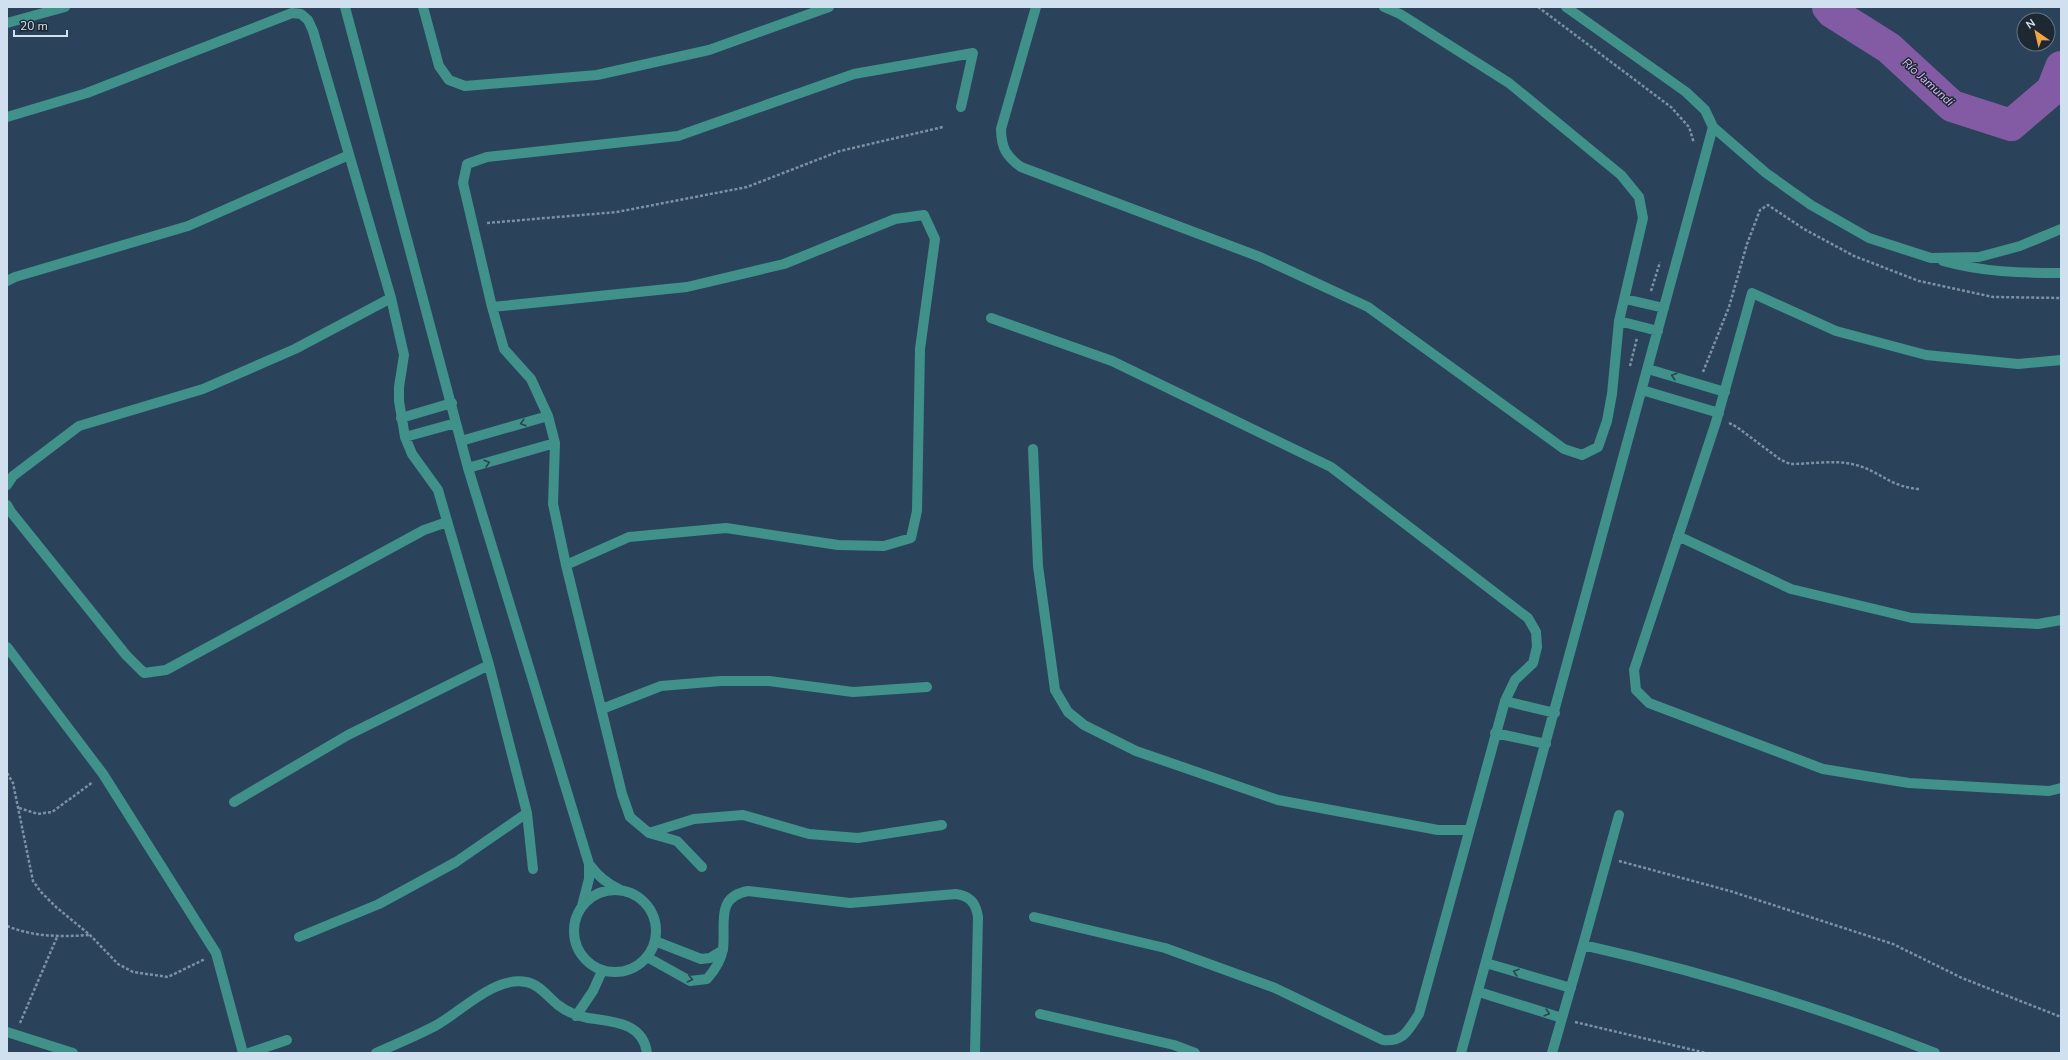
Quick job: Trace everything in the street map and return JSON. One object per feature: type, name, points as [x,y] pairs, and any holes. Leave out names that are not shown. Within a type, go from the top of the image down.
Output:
[{"type":"street","points":[[7,24],[65,7]]},
{"type":"street","points":[[346,7],[468,468],[589,864],[589,879],[582,906],[574,924],[575,944],[585,961],[602,971],[615,973],[627,971],[638,966],[647,957],[655,941],[656,926],[651,912],[636,895],[621,890],[603,880],[589,864]]},
{"type":"street","points":[[423,7],[439,66],[448,80],[465,86],[597,76],[709,50],[829,7]]},
{"type":"street","points":[[1036,7],[1001,129],[1003,148],[1010,159],[1021,167],[1260,257],[1368,307],[1564,449],[1582,455],[1598,447],[1607,421],[1612,394],[1619,322],[1643,218],[1639,197],[1625,180],[1509,83],[1400,14],[1384,7]]},
{"type":"street","points":[[1566,7],[1686,92],[1705,110],[1713,127],[1766,173],[1811,205],[1869,238],[1931,258],[1981,270],[2009,273],[2061,273]]},
{"type":"street","points":[[7,117],[87,93],[285,16],[301,14],[308,20],[313,31],[391,298],[404,356],[399,387],[401,418],[405,437],[412,454],[438,490],[489,665],[527,812],[533,869]]},
{"type":"street","points":[[702,867],[677,841],[649,833],[630,817],[622,794],[566,565],[553,504],[555,443],[548,416],[531,379],[504,349],[492,307],[463,183],[467,164],[487,157],[678,136],[854,74],[973,53],[961,107]]},
{"type":"street","points":[[1461,1053],[1479,992],[1713,127]]},
{"type":"street","points":[[7,281],[15,277],[188,226],[349,154]]},
{"type":"street","points":[[492,307],[688,287],[784,264],[895,219],[924,215],[935,239],[920,349],[917,511],[911,538],[884,546],[838,545],[726,528],[629,537],[566,565]]},
{"type":"street","points":[[1931,258],[1978,257],[2020,246],[2061,229]]},
{"type":"street","points":[[2061,360],[2018,364],[1926,355],[1836,331],[1752,293],[1718,418],[1634,670],[1636,690],[1650,703],[1823,769],[1908,783],[2050,790],[2061,788]]},
{"type":"street","points":[[7,485],[12,476],[80,426],[203,389],[295,349],[391,298]]},
{"type":"street","points":[[1625,298],[1664,308]]},
{"type":"street","points":[[991,318],[1112,362],[1331,467],[1528,618],[1536,632],[1537,647],[1533,663],[1515,680],[1505,701],[1468,830],[1419,1014],[1405,1035],[1394,1041],[1383,1040],[1276,988],[1165,948],[1034,917]]},
{"type":"street","points":[[1619,322],[1658,331]]},
{"type":"street","points":[[1648,368],[1726,392]]},
{"type":"street","points":[[1642,390],[1718,418]]},
{"type":"street","points":[[401,418],[452,403]]},
{"type":"street","points":[[461,440],[548,416]]},
{"type":"street","points":[[405,437],[456,423]]},
{"type":"street","points":[[468,468],[555,443]]},
{"type":"street","points":[[1033,449],[1039,574],[1055,690],[1068,712],[1084,725],[1136,750],[1278,800],[1438,830],[1468,830]]},
{"type":"street","points":[[7,505],[11,512],[126,655],[144,674],[166,670],[424,530],[447,522]]},
{"type":"street","points":[[1678,536],[1791,589],[1912,618],[2038,624],[2061,620]]},
{"type":"street","points":[[7,647],[103,774],[216,953],[243,1053]]},
{"type":"street","points":[[234,802],[348,734],[489,665]]},
{"type":"street","points":[[602,709],[660,686],[721,681],[769,681],[853,692],[927,687]]},
{"type":"street","points":[[1505,701],[1555,712]]},
{"type":"street","points":[[1496,733],[1546,744]]},
{"type":"street","points":[[299,937],[379,904],[442,870],[527,812]]},
{"type":"street","points":[[649,833],[694,819],[743,815],[809,834],[858,838],[942,825]]},
{"type":"street","points":[[1552,1053],[1619,816]]},
{"type":"street","points":[[582,906],[590,898],[600,893],[621,890]]},
{"type":"street","points":[[647,957],[690,981],[707,979],[717,967],[723,950],[726,903],[732,896],[741,892],[748,891],[850,903],[956,894],[964,895],[971,899],[977,906],[978,917],[975,1053]]},
{"type":"street","points":[[655,941],[700,959],[710,958],[723,950]]},
{"type":"street","points":[[1583,945],[1646,959],[1780,996],[1890,1035],[1935,1053]]},
{"type":"street","points":[[1486,963],[1570,988]]},
{"type":"street","points":[[576,1016],[593,990],[602,971]]},
{"type":"street","points":[[376,1053],[436,1026],[496,986],[513,981],[528,982],[541,989],[558,1005],[576,1016],[626,1024],[639,1032],[644,1039],[647,1053]]},
{"type":"street","points":[[1479,992],[1562,1018]]},
{"type":"street","points":[[1040,1014],[1174,1045],[1195,1053]]},
{"type":"street","points":[[11,1033],[73,1053]]},
{"type":"street","points":[[249,1053],[287,1040]]},
{"type":"path","points":[[1538,7],[1671,107],[1689,127],[1695,145]]},
{"type":"path","points":[[472,225],[617,212],[747,187],[840,151],[943,127]]},
{"type":"path","points":[[1698,384],[1729,307],[1747,244],[1760,210],[1768,204],[1804,229],[1854,256],[1919,281],[1993,297],[2061,298]]},
{"type":"path","points":[[1646,304],[1661,260]]},
{"type":"path","points":[[1628,373],[1640,327]]},
{"type":"path","points":[[1718,418],[1737,426],[1781,460],[1790,464],[1852,464],[1864,468],[1892,483],[1908,488],[1921,489]]},
{"type":"path","points":[[7,773],[13,783],[33,881],[40,892],[90,935],[118,964],[133,972],[168,977],[216,953]]},
{"type":"path","points":[[18,808],[38,814],[52,812],[103,774]]},
{"type":"path","points":[[1607,858],[1730,891],[1893,944],[1962,978],[2061,1017]]},
{"type":"path","points":[[7,926],[21,932],[57,937],[90,935]]},
{"type":"path","points":[[11,1033],[57,937]]},
{"type":"path","points":[[1562,1018],[1706,1053]]},
{"type":"waterway","name":"Río Jamundi","points":[[1828,7],[1832,12],[1889,48],[1952,106],[2011,125],[2052,90],[2061,67]]}]
